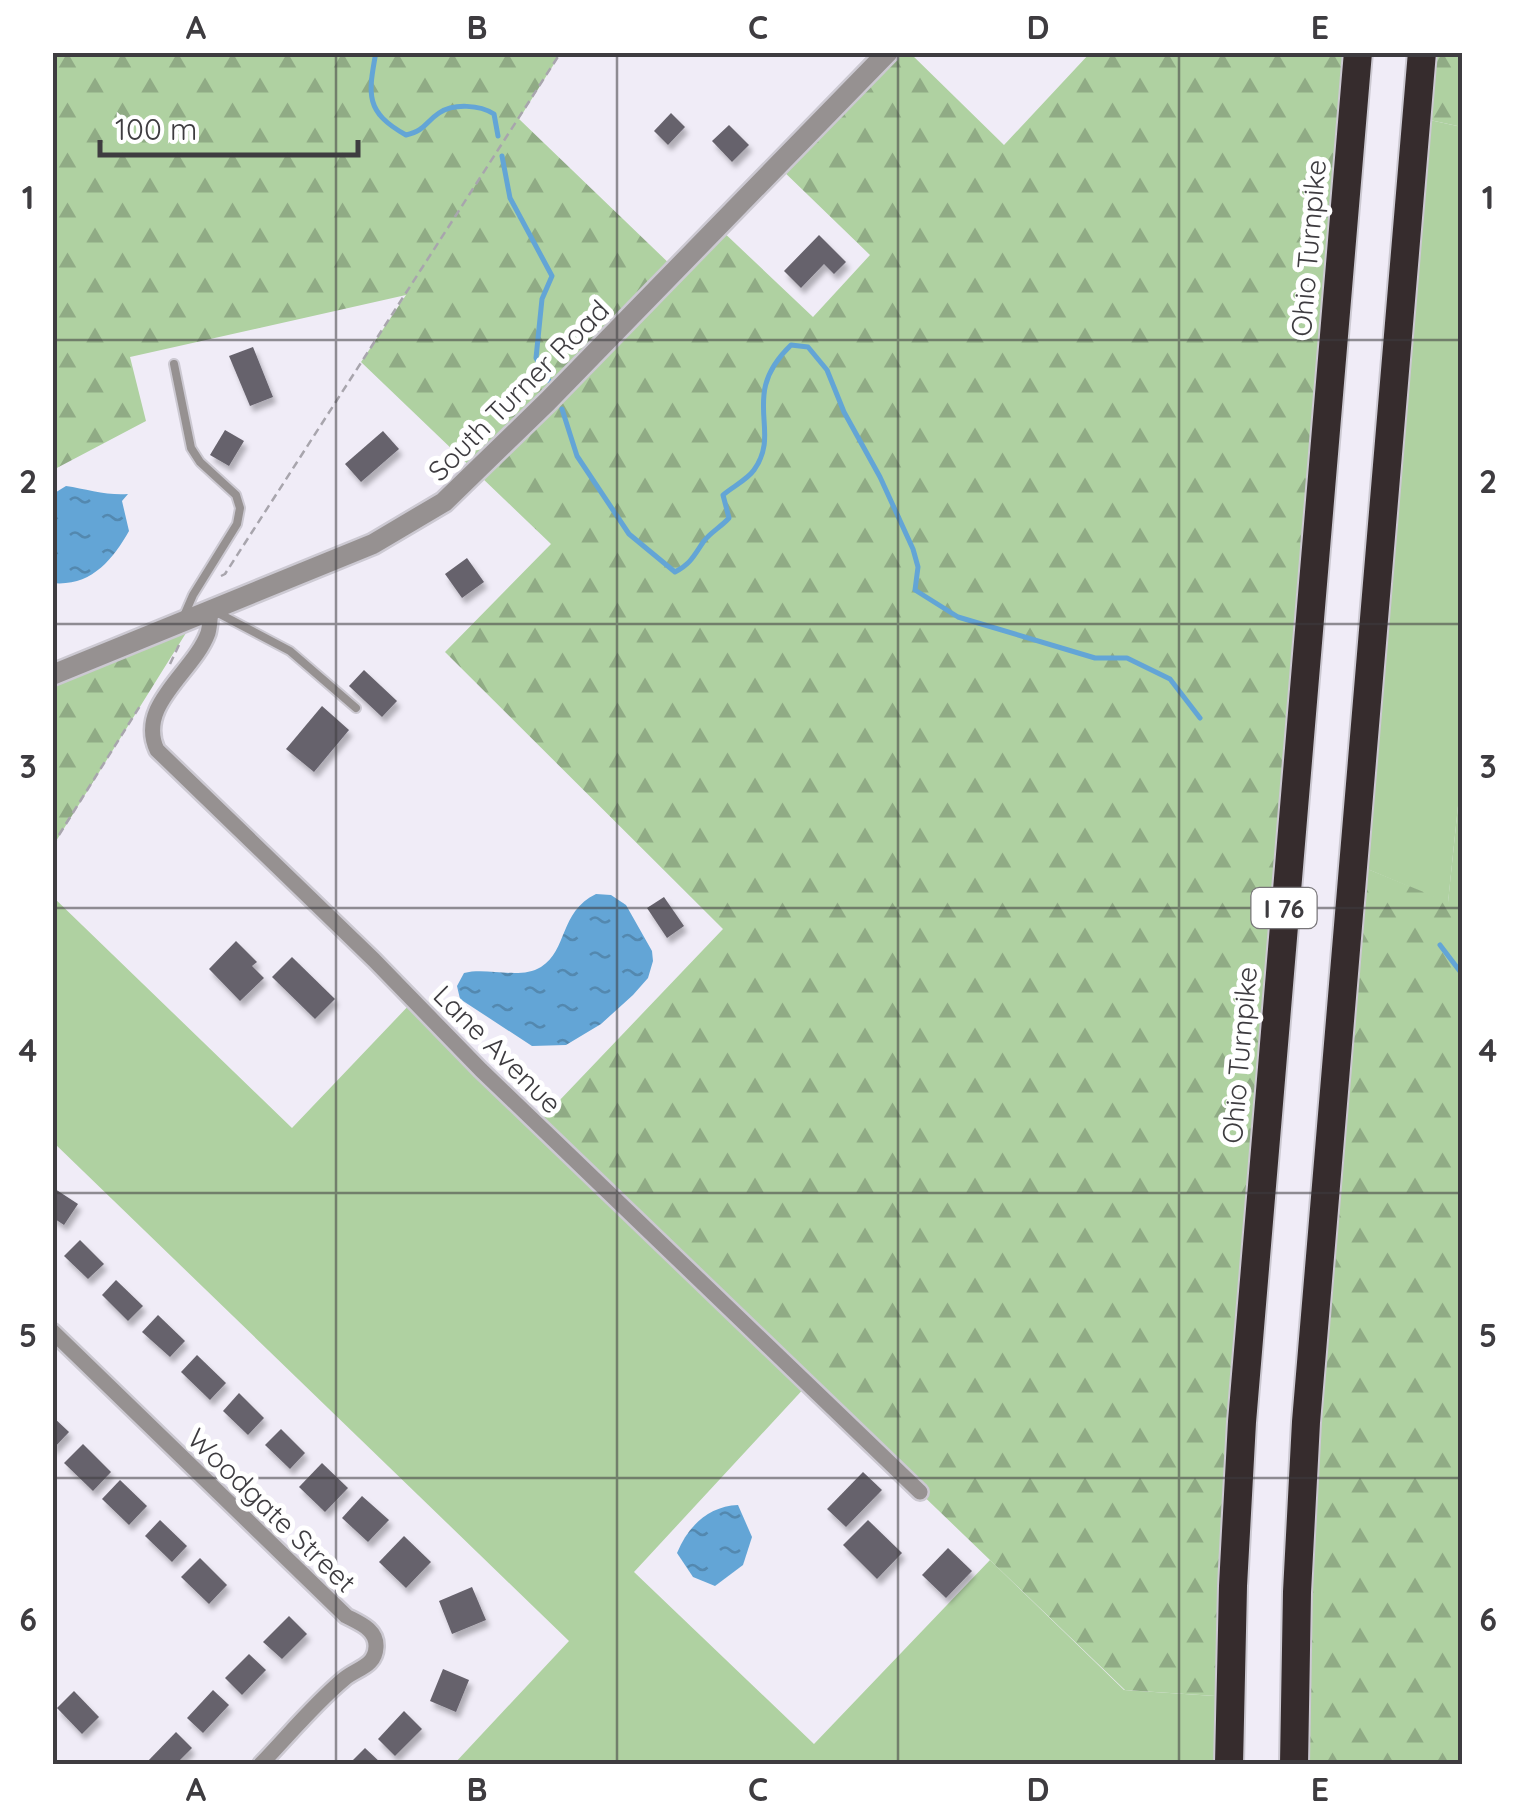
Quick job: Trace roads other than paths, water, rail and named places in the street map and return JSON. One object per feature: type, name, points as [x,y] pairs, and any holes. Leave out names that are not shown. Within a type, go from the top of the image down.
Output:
[{"type":"highway","name":"Ohio Turnpike","points":[[1230,1764],[1233,1586],[1242,1422],[1358,52]]},
{"type":"highway","name":"I 76","points":[[1294,1764],[1297,1592],[1306,1422],[1422,52]]},
{"type":"street","name":"South Turner Road","points":[[52,675],[181,632],[211,610],[372,544],[444,502],[548,402],[888,52]]},
{"type":"street","name":"Lane Avenue","points":[[211,610],[209,631],[201,647],[160,704],[153,721],[151,731],[157,750],[374,960],[481,1070],[920,1492]]},
{"type":"street","name":"Woodgate Street","points":[[52,1332],[346,1616],[370,1628],[376,1640],[370,1664],[347,1676],[261,1764]]},
{"type":"lane","points":[[174,364],[191,448],[200,462],[236,495],[240,508],[238,524],[192,595],[181,632]]},
{"type":"lane","points":[[211,610],[290,651],[356,708]]},
{"type":"water","points":[[66,486],[128,494],[122,501],[129,531],[98,570],[78,581],[52,583],[53,494]]},
{"type":"water","points":[[596,894],[611,895],[626,905],[652,951],[653,961],[648,978],[601,1024],[566,1045],[532,1046],[460,999],[457,986],[464,973],[523,973],[541,967],[556,951],[576,911]]},
{"type":"water","points":[[738,1505],[752,1537],[743,1565],[715,1586],[693,1577],[677,1553],[687,1534],[709,1514]]},
{"type":"waterway","points":[[376,52],[373,101],[376,110],[393,127],[406,135],[445,110],[467,106],[494,114],[498,136]]},
{"type":"waterway","points":[[502,156],[510,198],[552,276],[542,299],[536,358],[549,381]]},
{"type":"waterway","points":[[562,409],[577,456],[629,534],[675,572],[729,518],[723,495],[751,474],[762,455],[764,396],[775,363],[791,345],[808,347],[827,370],[913,549],[918,567],[915,590],[958,617],[1095,658],[1127,658],[1170,679],[1200,718]]},
{"type":"waterway","points":[[1440,945],[1462,974]]}]
